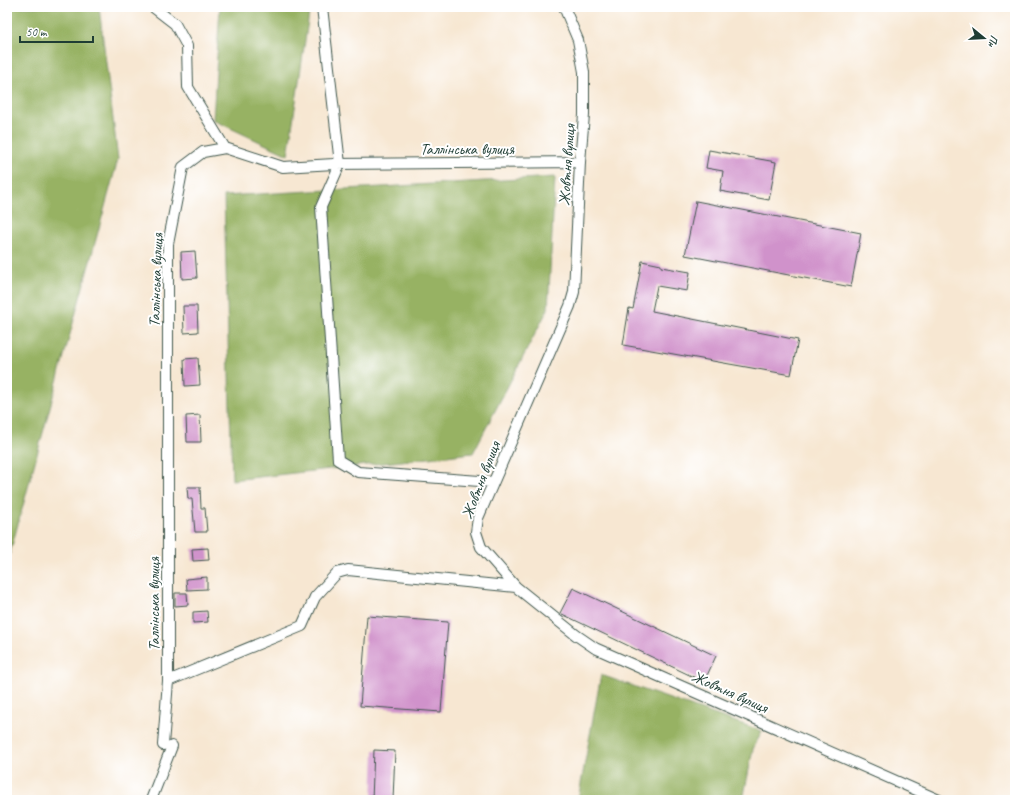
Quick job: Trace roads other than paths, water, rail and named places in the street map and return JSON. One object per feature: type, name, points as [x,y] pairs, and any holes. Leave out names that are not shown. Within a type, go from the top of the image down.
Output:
[{"type":"street","points":[[153,7],[176,24],[187,46],[188,87],[224,148]]},
{"type":"street","points":[[322,7],[340,164],[320,207],[338,460],[358,472],[493,482]]},
{"type":"street","name":"Жовтня вулиця","points":[[564,7],[578,40],[584,72],[584,115],[580,162],[574,292],[567,313],[478,518],[476,532],[482,547],[516,586],[576,635],[595,648],[939,800]]},
{"type":"street","name":"Таллінська вулиця","points":[[151,800],[168,746],[168,244],[182,168],[202,152],[224,148],[283,167],[340,164],[580,162]]},
{"type":"street","points":[[168,681],[302,626],[315,597],[337,572],[348,570],[516,586]]}]
